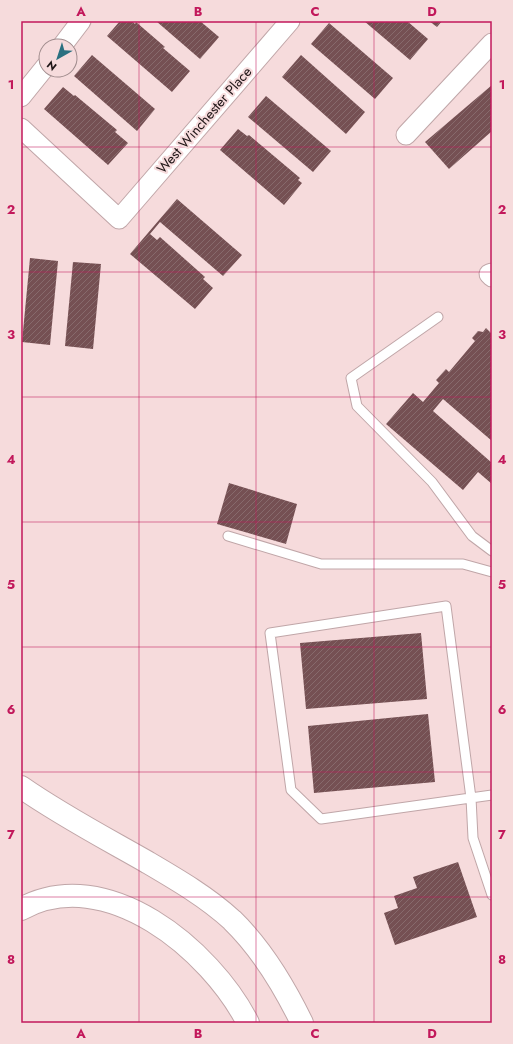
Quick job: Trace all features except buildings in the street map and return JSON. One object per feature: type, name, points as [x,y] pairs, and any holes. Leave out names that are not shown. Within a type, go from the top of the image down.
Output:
[{"type":"highway","points":[[21,787],[166,873],[202,896],[232,920],[252,942],[269,965],[287,993],[302,1023]]},
{"type":"highway","points":[[21,909],[32,903],[55,897],[81,896],[107,901],[136,913],[159,925],[191,949],[219,978],[248,1023]]},
{"type":"street","points":[[68,38],[82,21]]},
{"type":"street","name":"West Winchester Place","points":[[21,128],[118,219],[290,21]]},
{"type":"street","points":[[406,136],[492,43]]},
{"type":"street","points":[[21,97],[38,76]]},
{"type":"street","points":[[492,272],[489,274],[492,277]]},
{"type":"lane","points":[[438,316],[351,378],[357,406],[432,482],[472,536],[492,551]]},
{"type":"lane","points":[[228,536],[321,564],[463,564],[492,572]]},
{"type":"lane","points":[[492,795],[471,798],[321,819],[291,790],[270,633],[446,606],[471,798],[473,838],[492,895]]}]
